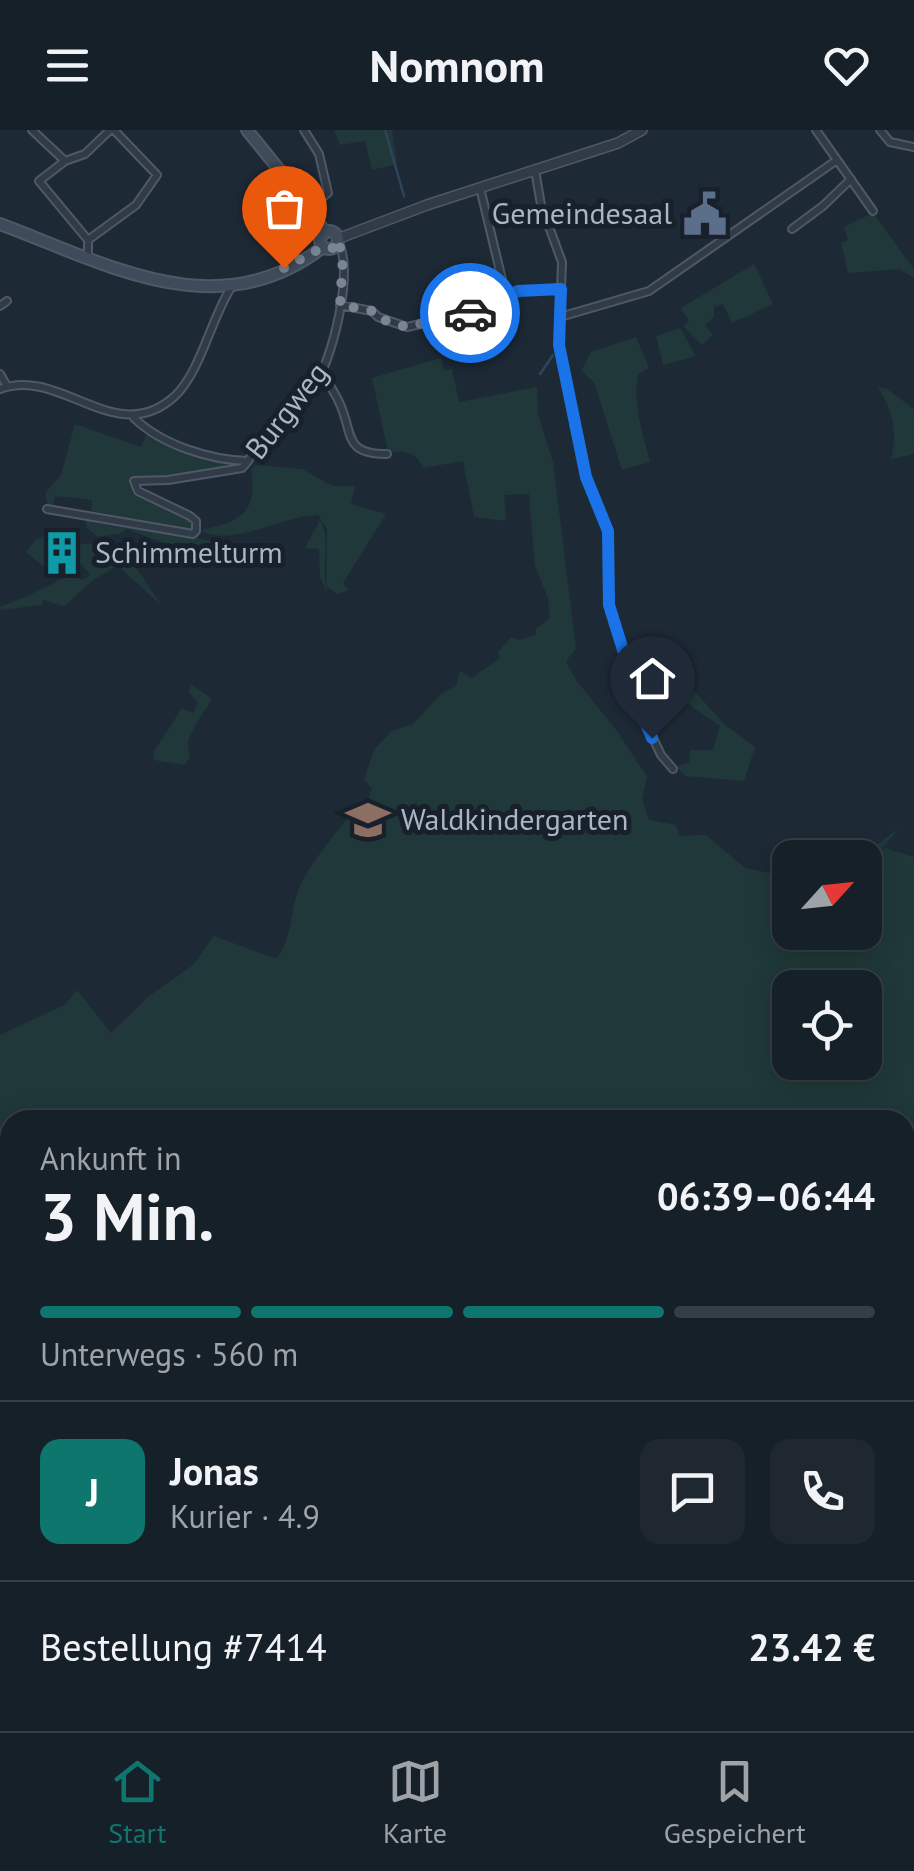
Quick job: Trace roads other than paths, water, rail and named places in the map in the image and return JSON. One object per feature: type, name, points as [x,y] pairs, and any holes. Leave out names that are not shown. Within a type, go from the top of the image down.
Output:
[{"type":"main road","points":[[246,130],[325,232]]},
{"type":"main road","points":[[0,224],[88,260],[163,282],[232,286],[264,276],[323,247],[334,248],[337,240],[333,233],[325,232]]},
{"type":"main road","points":[[323,247],[320,239],[325,232]]},
{"type":"street","points":[[32,130],[64,161]]},
{"type":"street","points":[[88,240],[136,205],[157,176],[112,130],[86,154],[64,161],[40,181],[88,240],[88,260]]},
{"type":"street","points":[[304,130],[318,154],[328,193],[310,208]]},
{"type":"street","points":[[337,240],[535,168],[618,143],[642,130]]},
{"type":"street","points":[[816,130],[873,210]]},
{"type":"street","points":[[880,130],[890,142],[914,146]]},
{"type":"street","points":[[560,316],[649,291],[836,160]]},
{"type":"street","points":[[535,168],[541,205],[562,262],[559,345],[586,477],[608,531],[609,605],[628,666],[626,676],[652,738],[673,768]]},
{"type":"street","points":[[792,229],[851,179]]},
{"type":"street","points":[[480,187],[506,296]]},
{"type":"street","name":"Burgweg","points":[[47,509],[194,534],[197,526],[190,516],[138,491],[134,481],[242,468],[264,434],[302,403],[323,374],[336,332],[343,255],[337,240]]},
{"type":"street","points":[[133,417],[153,410],[179,390],[232,286]]},
{"type":"street","points":[[340,305],[372,311],[378,318],[406,327],[470,313],[531,289],[561,289]]},
{"type":"street","points":[[0,374],[3,388],[17,382],[36,384],[133,417],[168,441],[195,452],[248,461]]},
{"type":"street","points":[[323,374],[341,405],[352,443],[361,450],[387,454]]},
{"type":"waterway","points":[[385,130],[404,196]]},
{"type":"waterway","points":[[540,374],[553,355]]},
{"type":"place","name":"Gemeindesaal","points":[[705,214]]},
{"type":"place","name":"Schimmelturm","points":[[62,553]]},
{"type":"place","name":"Waldkindergarten","points":[[368,820]]}]
